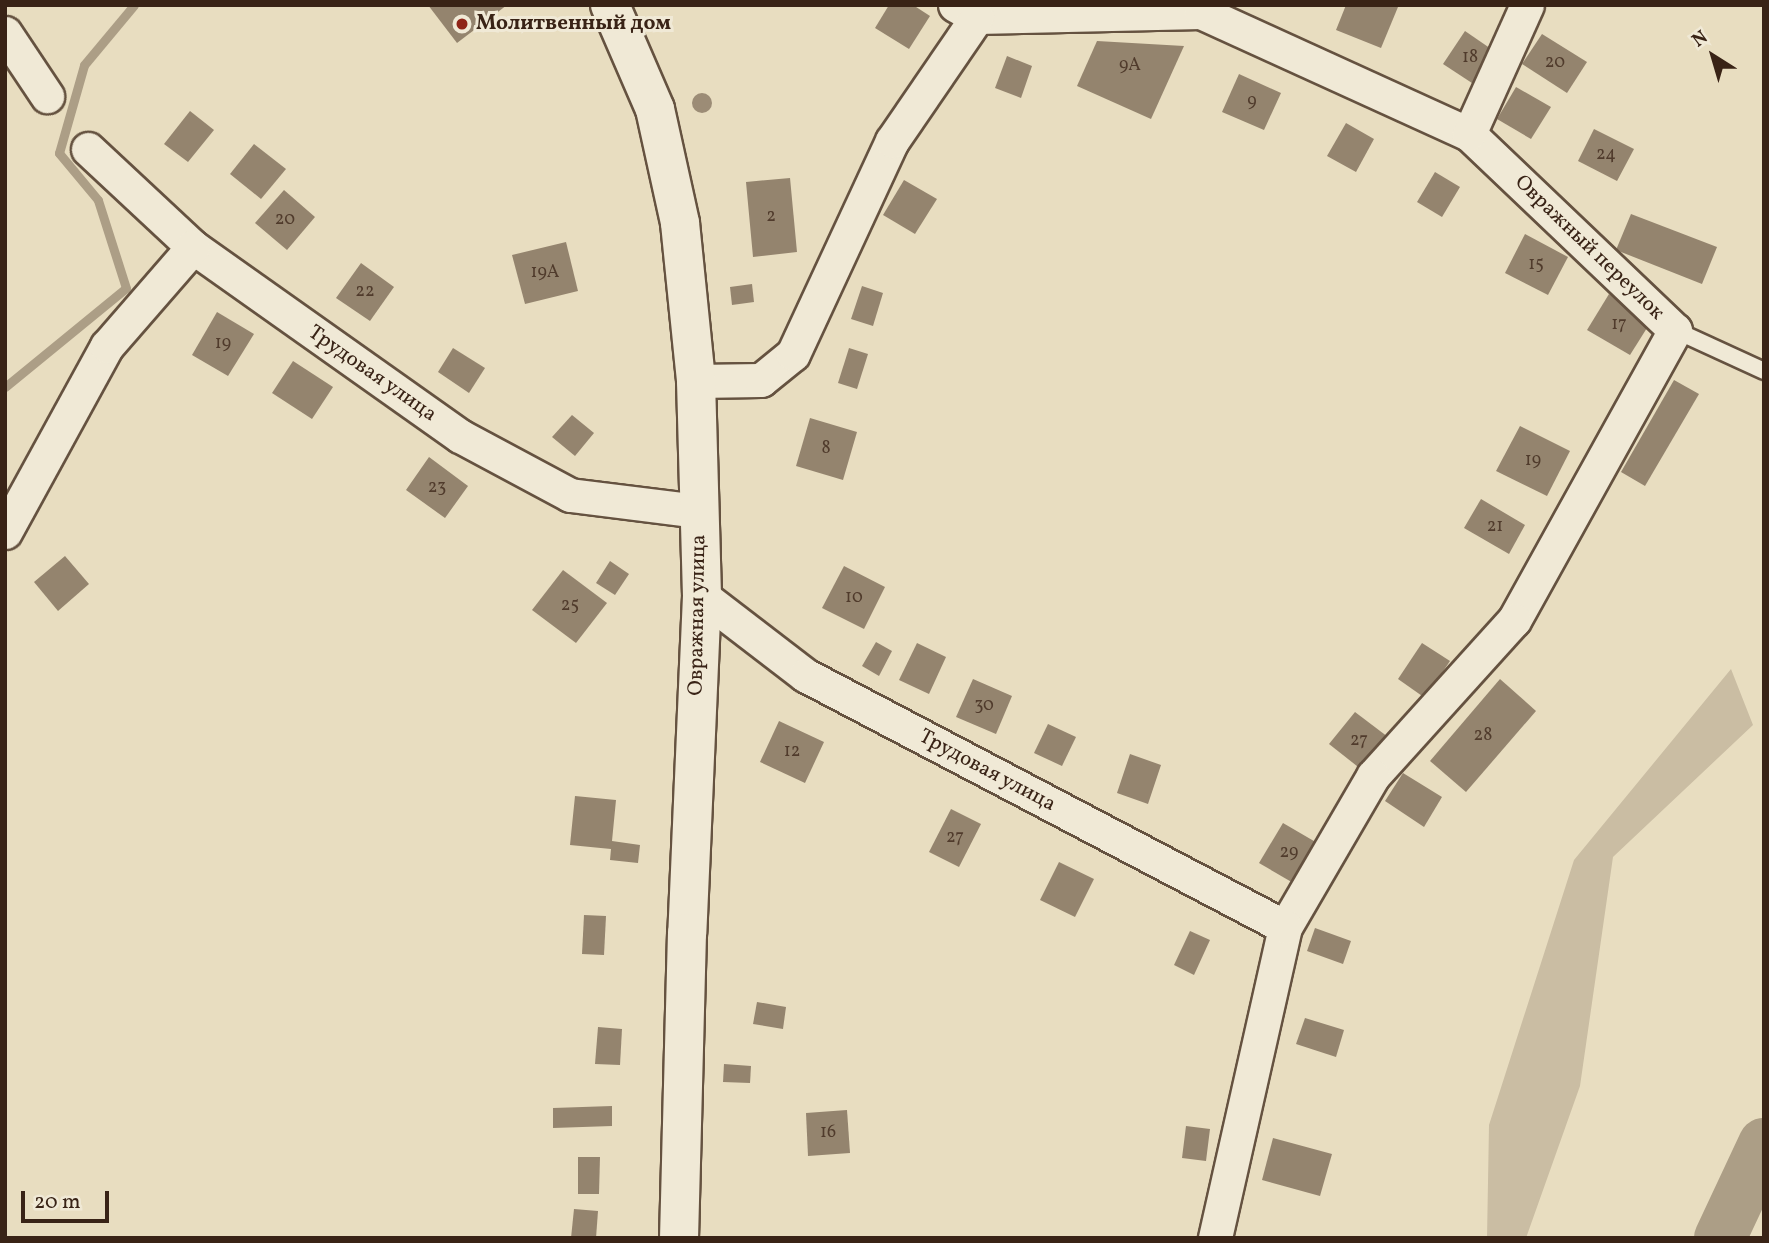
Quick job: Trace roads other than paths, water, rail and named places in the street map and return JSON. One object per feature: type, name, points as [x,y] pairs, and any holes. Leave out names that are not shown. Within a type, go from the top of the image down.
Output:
[{"type":"street","name":"Овражная улица","points":[[610,5],[655,109],[680,223],[696,382],[702,596],[687,933],[679,1238]]},
{"type":"street","points":[[1469,134],[1527,5]]},
{"type":"street","points":[[696,382],[761,380],[793,354],[892,141],[966,11]]},
{"type":"street","name":"Овражный переулок","points":[[966,11],[1201,12],[1469,134],[1675,330],[1514,620],[1373,776],[1285,927],[1215,1238]]},
{"type":"street","points":[[5,33],[47,96]]},
{"type":"street","name":"Трудовая улица","points":[[88,149],[193,247],[460,436],[570,495],[699,511]]},
{"type":"street","points":[[5,532],[107,346],[193,247]]},
{"type":"street","name":"Трудовая улица","points":[[702,596],[805,675],[1285,927]]},
{"type":"lane","points":[[1675,330],[1764,371]]},
{"type":"waterway","points":[[5,387],[126,288],[98,200],[59,153],[84,65],[134,5]]},
{"type":"waterway","points":[[1720,1238],[1764,1144]]},
{"type":"place","name":"Молитвенный дом","points":[[462,24]]}]
